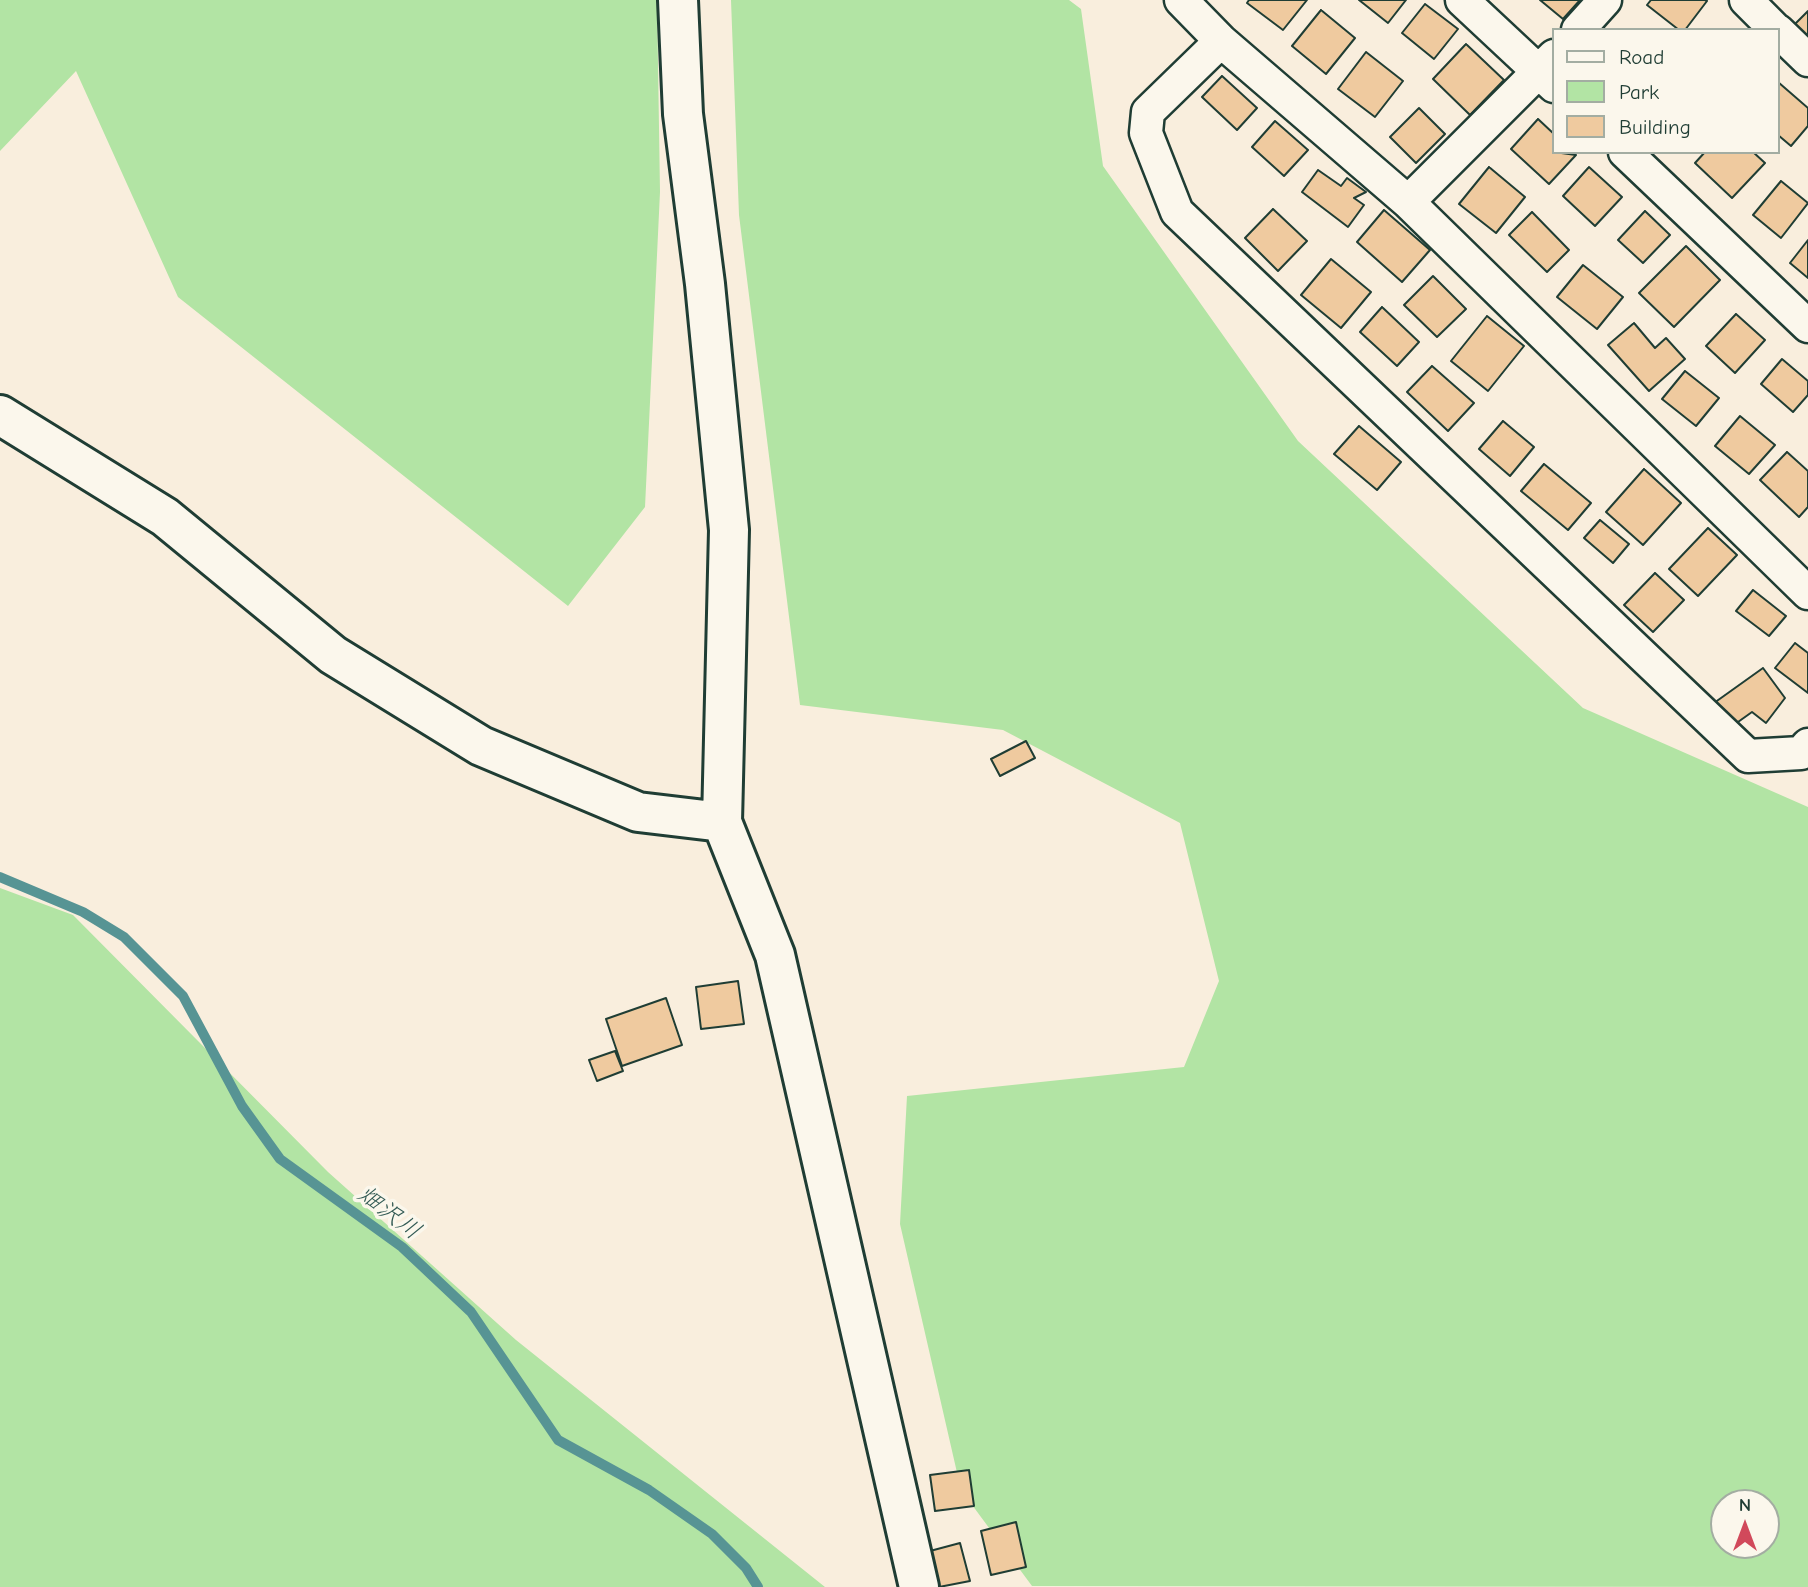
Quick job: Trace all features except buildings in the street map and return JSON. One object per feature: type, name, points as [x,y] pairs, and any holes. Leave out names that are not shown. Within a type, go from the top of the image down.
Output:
[{"type":"street","points":[[678,0],[683,114],[705,284],[729,530],[722,822],[775,955],[919,1587]]},
{"type":"street","points":[[1181,0],[1221,41],[1408,202],[1808,593]]},
{"type":"street","points":[[1408,202],[1549,71],[1462,0]]},
{"type":"street","points":[[1580,28],[1605,0]]},
{"type":"street","points":[[1746,0],[1774,28]]},
{"type":"street","points":[[1780,34],[1808,60]]},
{"type":"street","points":[[1221,41],[1148,113],[1146,133],[1177,212],[1748,756],[1801,753],[1808,745]]},
{"type":"street","points":[[1627,154],[1808,326]]},
{"type":"street","points":[[0,415],[165,517],[333,655],[481,746],[638,813],[722,822]]},
{"type":"green space","points":[[0,0],[657,0],[660,192],[645,507],[568,606],[178,297],[76,71],[0,151]]},
{"type":"green space","points":[[731,0],[1069,0],[1081,9],[1103,166],[1298,441],[1583,708],[1808,807],[1808,1587],[1032,1586],[961,1490],[900,1224],[907,1096],[1184,1067],[1219,981],[1180,823],[1003,730],[800,705],[739,215]]},
{"type":"green space","points":[[0,888],[73,915],[328,1172],[516,1340],[825,1587],[0,1587]]},
{"type":"waterway","name":"畑沢川","points":[[0,877],[83,912],[124,937],[183,996],[242,1106],[280,1159],[402,1247],[471,1312],[558,1440],[649,1490],[712,1534],[746,1568],[758,1587]]}]
